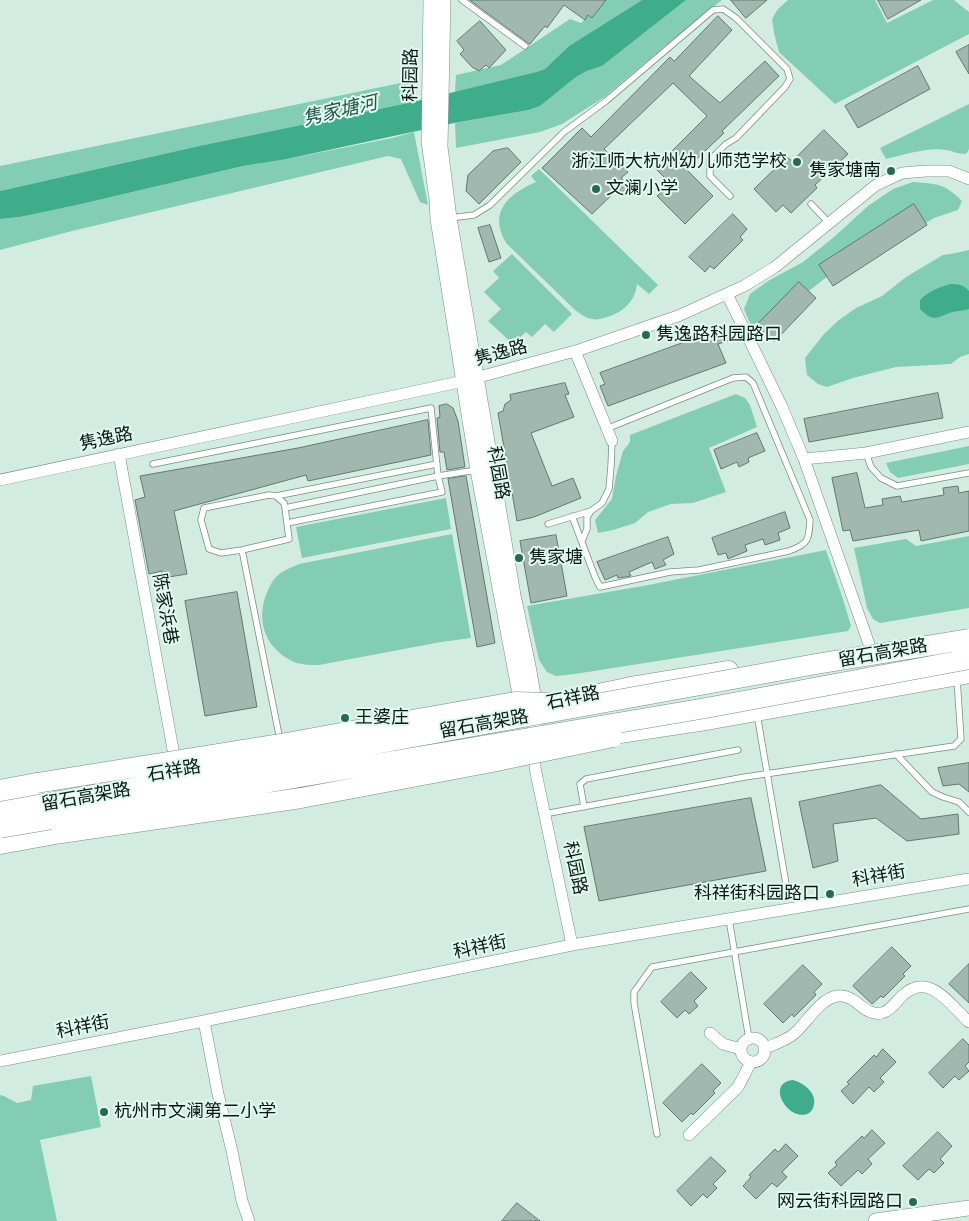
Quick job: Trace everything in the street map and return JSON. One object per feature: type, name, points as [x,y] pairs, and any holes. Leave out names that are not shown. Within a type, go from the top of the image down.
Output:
[{"type":"highway","name":"留石高架路","points":[[0,812],[807,666],[969,639]]},
{"type":"highway","name":"留石高架路","points":[[0,828],[706,708],[969,659]]},
{"type":"highway","points":[[0,842],[301,798],[492,762],[751,709],[965,673]]},
{"type":"highway","points":[[0,790],[292,742],[515,702],[600,704]]},
{"type":"main road","name":"石祥路","points":[[0,802],[528,707],[631,686],[969,629]]},
{"type":"main road","name":"石祥路","points":[[0,842],[204,801],[377,774],[535,746],[712,720],[965,673]]},
{"type":"street","name":"科园路","points":[[431,0],[435,136],[429,149],[437,198],[444,219],[470,379],[525,649],[528,707]]},
{"type":"street","name":"科园路","points":[[435,90],[443,0]]},
{"type":"street","name":"隽逸路","points":[[0,480],[470,379],[575,351],[678,316],[744,286],[775,266],[876,184],[902,174],[926,171],[949,171],[969,179]]},
{"type":"street","points":[[727,294],[782,407],[804,460],[870,647]]},
{"type":"street","points":[[575,351],[612,441]]},
{"type":"street","name":"科园路","points":[[470,379],[478,470],[528,707],[535,746],[535,768],[572,945]]},
{"type":"street","points":[[804,460],[866,453],[969,432]]},
{"type":"street","name":"陈家浜巷","points":[[119,454],[177,771]]},
{"type":"street","name":"科祥街","points":[[0,1061],[572,945],[969,878]]},
{"type":"street","points":[[764,1049],[794,1034],[824,1003],[838,996],[849,997],[873,1013],[882,1013],[912,988],[920,986],[929,987],[937,991],[969,1022]]},
{"type":"street","points":[[204,1021],[242,1201],[249,1221]]},
{"type":"street","points":[[710,1033],[723,1044],[741,1049]]},
{"type":"street","points":[[750,1039],[760,1040],[764,1046],[764,1052],[762,1058],[750,1062],[742,1055],[741,1049],[743,1043],[750,1039]]},
{"type":"street","points":[[689,1135],[738,1087],[750,1062]]},
{"type":"street","points":[[876,1221],[969,1208]]},
{"type":"lane","points":[[462,0],[525,46]]},
{"type":"lane","points":[[444,219],[474,215],[490,205],[564,132],[606,102],[713,10],[723,9],[736,18],[787,69],[790,80],[736,138],[726,144],[710,160],[710,176],[730,196]]},
{"type":"lane","points":[[811,204],[829,223]]},
{"type":"lane","points":[[572,516],[600,587],[670,572],[699,570],[789,551],[801,547],[809,536],[810,520],[753,383],[746,377],[732,378],[606,429]]},
{"type":"lane","points":[[153,464],[431,408],[438,476],[442,492],[287,523]]},
{"type":"lane","points":[[582,541],[587,529],[587,517],[591,511],[602,503],[609,489],[612,441]]},
{"type":"lane","points":[[866,453],[871,467],[881,478],[897,486],[969,473]]},
{"type":"lane","points":[[276,496],[284,503],[289,539],[221,553],[209,549],[201,520],[204,508],[269,495],[276,496],[437,464]]},
{"type":"lane","points":[[285,508],[438,476],[478,470]]},
{"type":"lane","points":[[548,524],[591,511]]},
{"type":"lane","points":[[242,550],[282,752]]},
{"type":"lane","points":[[544,814],[745,777],[954,746],[960,739],[965,673]]},
{"type":"lane","points":[[756,712],[787,890]]},
{"type":"lane","points":[[584,807],[580,784],[586,779],[738,750]]},
{"type":"lane","points":[[896,754],[932,792],[959,802],[969,812]]},
{"type":"lane","points":[[657,1134],[634,992],[652,968],[969,909]]},
{"type":"lane","points":[[729,919],[750,1039]]},
{"type":"shaded area","points":[[605,0],[642,0],[569,46],[545,69],[455,92],[456,75],[501,65],[570,19],[581,23]]},
{"type":"shaded area","points":[[642,0],[686,0],[602,66],[576,77],[540,106],[529,110],[454,123],[282,160],[243,166],[77,205],[20,217],[0,219],[0,191],[199,146],[413,102],[545,69],[569,46]]},
{"type":"shaded area","points":[[686,0],[722,0],[603,98],[562,124],[540,132],[456,148],[455,123],[529,110],[540,106],[576,77],[602,66]]},
{"type":"shaded area","points":[[788,0],[875,0],[887,23],[933,0],[954,0],[969,12],[969,34],[835,104],[779,52],[772,19],[778,9]]},
{"type":"shaded area","points":[[415,80],[413,102],[199,146],[0,191],[0,166]]},
{"type":"shaded area","points":[[969,104],[969,149],[966,154],[939,149],[886,159],[880,148]]},
{"type":"shaded area","points":[[414,132],[428,205],[420,202],[401,159],[388,156],[72,231],[0,250],[0,219],[20,217],[243,166],[282,160]]},
{"type":"shaded area","points":[[539,169],[658,285],[649,294],[637,284],[634,297],[622,310],[601,319],[587,318],[575,310],[506,243],[499,222],[500,213],[509,198],[536,182],[531,176]]},
{"type":"shaded area","points":[[913,182],[934,184],[950,191],[962,201],[958,210],[934,218],[836,278],[832,273],[769,322],[752,328],[744,309],[750,294],[768,281],[803,262],[868,206],[893,189]]},
{"type":"shaded area","points":[[969,250],[969,354],[960,357],[951,364],[896,367],[827,387],[818,384],[807,375],[805,358],[824,334],[839,320],[856,308],[882,296],[906,277],[943,255]]},
{"type":"shaded area","points":[[512,254],[572,314],[554,332],[545,324],[532,337],[526,332],[513,344],[488,321],[501,309],[484,292],[499,278],[493,271]]},
{"type":"shaded area","points":[[951,284],[961,285],[969,291],[969,309],[951,312],[934,318],[928,316],[920,309],[920,300],[923,297],[942,286]]},
{"type":"shaded area","points":[[736,394],[745,398],[750,405],[757,427],[709,448],[726,492],[693,503],[671,504],[648,512],[635,523],[598,533],[595,520],[612,499],[623,451],[630,442],[630,435]]},
{"type":"shaded area","points":[[969,446],[969,464],[898,478],[890,472],[886,463]]},
{"type":"shaded area","points":[[446,498],[451,529],[302,558],[296,527]]},
{"type":"shaded area","points":[[452,534],[471,638],[319,665],[293,662],[282,655],[269,641],[263,625],[263,607],[271,585],[276,577],[284,571],[299,564]]},
{"type":"shaded area","points":[[969,536],[969,608],[880,623],[873,619],[867,608],[854,548],[906,539],[916,546]]},
{"type":"shaded area","points":[[826,550],[851,626],[848,631],[556,676],[547,672],[539,660],[527,606],[643,586]]},
{"type":"shaded area","points":[[91,1076],[101,1127],[40,1140],[57,1221],[0,1221],[0,1095],[17,1103],[31,1100],[33,1086]]},
{"type":"shaded area","points":[[793,1080],[806,1086],[814,1098],[813,1109],[808,1114],[800,1115],[793,1112],[782,1101],[781,1088],[785,1083]]},
{"type":"building","points":[[470,0],[606,0],[592,18],[588,15],[585,20],[564,5],[547,28],[545,26],[530,44]]},
{"type":"building","points":[[731,0],[767,0],[746,18]]},
{"type":"building","points":[[878,0],[921,0],[888,19]]},
{"type":"building","points":[[718,16],[732,30],[689,76],[720,103],[765,61],[779,76],[686,169],[713,196],[685,224],[657,196],[671,184],[655,168],[707,116],[673,83],[604,149],[628,172],[621,178],[630,186],[623,193],[618,189],[592,214],[542,168],[582,128],[591,137],[670,57],[674,61]]},
{"type":"building","points":[[480,21],[506,50],[489,68],[486,65],[479,71],[472,67],[460,54],[464,50],[457,41]]},
{"type":"building","points":[[969,45],[969,74],[956,52]]},
{"type":"building","points":[[918,66],[930,89],[858,128],[845,106]]},
{"type":"building","points":[[824,130],[848,154],[815,185],[817,188],[791,213],[783,205],[776,212],[754,189],[787,157],[792,161]]},
{"type":"building","points":[[508,148],[521,162],[479,204],[466,191],[468,175],[493,151]]},
{"type":"building","points":[[914,204],[927,225],[833,286],[819,265]]},
{"type":"building","points":[[733,214],[747,229],[740,237],[743,240],[714,269],[710,266],[705,272],[689,257]]},
{"type":"building","points":[[490,225],[501,258],[489,262],[478,228]]},
{"type":"building","points":[[799,282],[816,298],[774,342],[757,325]]},
{"type":"building","points":[[707,334],[739,337],[718,344],[726,363],[608,406],[600,386],[605,384],[600,373]]},
{"type":"building","points":[[565,383],[569,394],[565,395],[574,417],[531,433],[552,486],[573,478],[581,498],[534,517],[517,521],[498,413],[503,411],[505,404],[511,400],[510,395]]},
{"type":"building","points":[[938,393],[943,418],[809,442],[804,419]]},
{"type":"building","points":[[447,404],[453,408],[458,421],[465,467],[447,470],[444,452],[440,452],[437,418],[440,417],[439,406]]},
{"type":"building","points":[[428,420],[431,455],[308,481],[306,475],[174,511],[187,574],[163,578],[162,571],[149,574],[135,500],[145,497],[140,476],[298,448]]},
{"type":"building","points":[[757,433],[765,451],[748,458],[749,462],[739,467],[737,462],[721,469],[714,450]]},
{"type":"building","points":[[857,473],[865,508],[883,505],[882,499],[900,496],[902,502],[944,495],[943,488],[958,486],[959,493],[969,491],[969,531],[921,541],[919,530],[853,541],[850,530],[843,531],[832,478]]},
{"type":"building","points":[[466,476],[495,643],[477,647],[448,479]]},
{"type":"building","points":[[785,512],[790,528],[778,533],[780,540],[765,545],[763,539],[745,545],[747,551],[728,559],[726,553],[718,555],[712,538]]},
{"type":"building","points":[[556,535],[567,596],[531,603],[520,541]]},
{"type":"building","points":[[668,537],[674,554],[663,560],[666,565],[655,569],[652,562],[629,572],[631,576],[618,578],[617,575],[605,580],[597,562]]},
{"type":"building","points":[[237,592],[257,707],[205,716],[185,601]]},
{"type":"building","points":[[969,763],[969,792],[959,784],[943,786],[938,768]]},
{"type":"building","points":[[881,785],[921,819],[958,814],[959,834],[907,841],[876,818],[833,824],[838,861],[813,868],[799,802]]},
{"type":"building","points":[[751,798],[766,871],[599,901],[584,827]]},
{"type":"building","points":[[892,947],[911,966],[903,974],[905,976],[883,998],[881,996],[872,1004],[853,986]]},
{"type":"building","points":[[969,964],[969,1003],[949,984]]},
{"type":"building","points":[[803,965],[822,984],[814,992],[816,995],[794,1017],[792,1014],[783,1023],[764,1004]]},
{"type":"building","points":[[691,972],[707,988],[694,1001],[698,1006],[689,1014],[685,1010],[677,1018],[661,1002]]},
{"type":"building","points":[[963,1039],[969,1045],[969,1062],[965,1066],[969,1071],[959,1080],[955,1076],[943,1088],[929,1073]]},
{"type":"building","points":[[883,1049],[896,1062],[880,1078],[884,1082],[874,1092],[869,1087],[853,1104],[841,1091],[849,1084],[847,1082],[874,1055],[876,1057]]},
{"type":"building","points":[[702,1064],[721,1083],[713,1091],[715,1093],[693,1115],[691,1113],[682,1122],[663,1103]]},
{"type":"building","points":[[872,1130],[885,1143],[868,1159],[872,1164],[862,1174],[858,1170],[841,1186],[828,1173],[837,1165],[835,1162],[862,1136],[864,1138]]},
{"type":"building","points":[[938,1132],[952,1146],[940,1159],[944,1163],[934,1173],[929,1169],[918,1180],[903,1166]]},
{"type":"building","points":[[786,1144],[798,1156],[782,1172],[787,1177],[777,1187],[772,1183],[756,1199],[743,1186],[751,1177],[749,1175],[775,1149],[778,1152]]},
{"type":"building","points":[[711,1157],[726,1171],[713,1184],[717,1188],[707,1198],[703,1194],[691,1206],[677,1191]]},
{"type":"building","points":[[517,1203],[540,1221],[502,1221]]},
{"type":"place","name":"浙江师大杭州幼儿师范学校","points":[[797,162]]},
{"type":"place","name":"隽家塘南","points":[[891,171]]},
{"type":"place","name":"文澜小学","points":[[596,189]]},
{"type":"place","name":"隽逸路科园路口","points":[[646,335]]},
{"type":"place","name":"隽家塘","points":[[519,558]]},
{"type":"place","name":"王婆庄","points":[[345,718]]},
{"type":"place","name":"科祥街科园路口","points":[[830,894]]},
{"type":"place","name":"杭州市文澜第二小学","points":[[104,1112]]},
{"type":"place","name":"网云街科园路口","points":[[913,1202]]},
{"type":"water label","name":"隽家塘河","points":[[340,111]]}]
